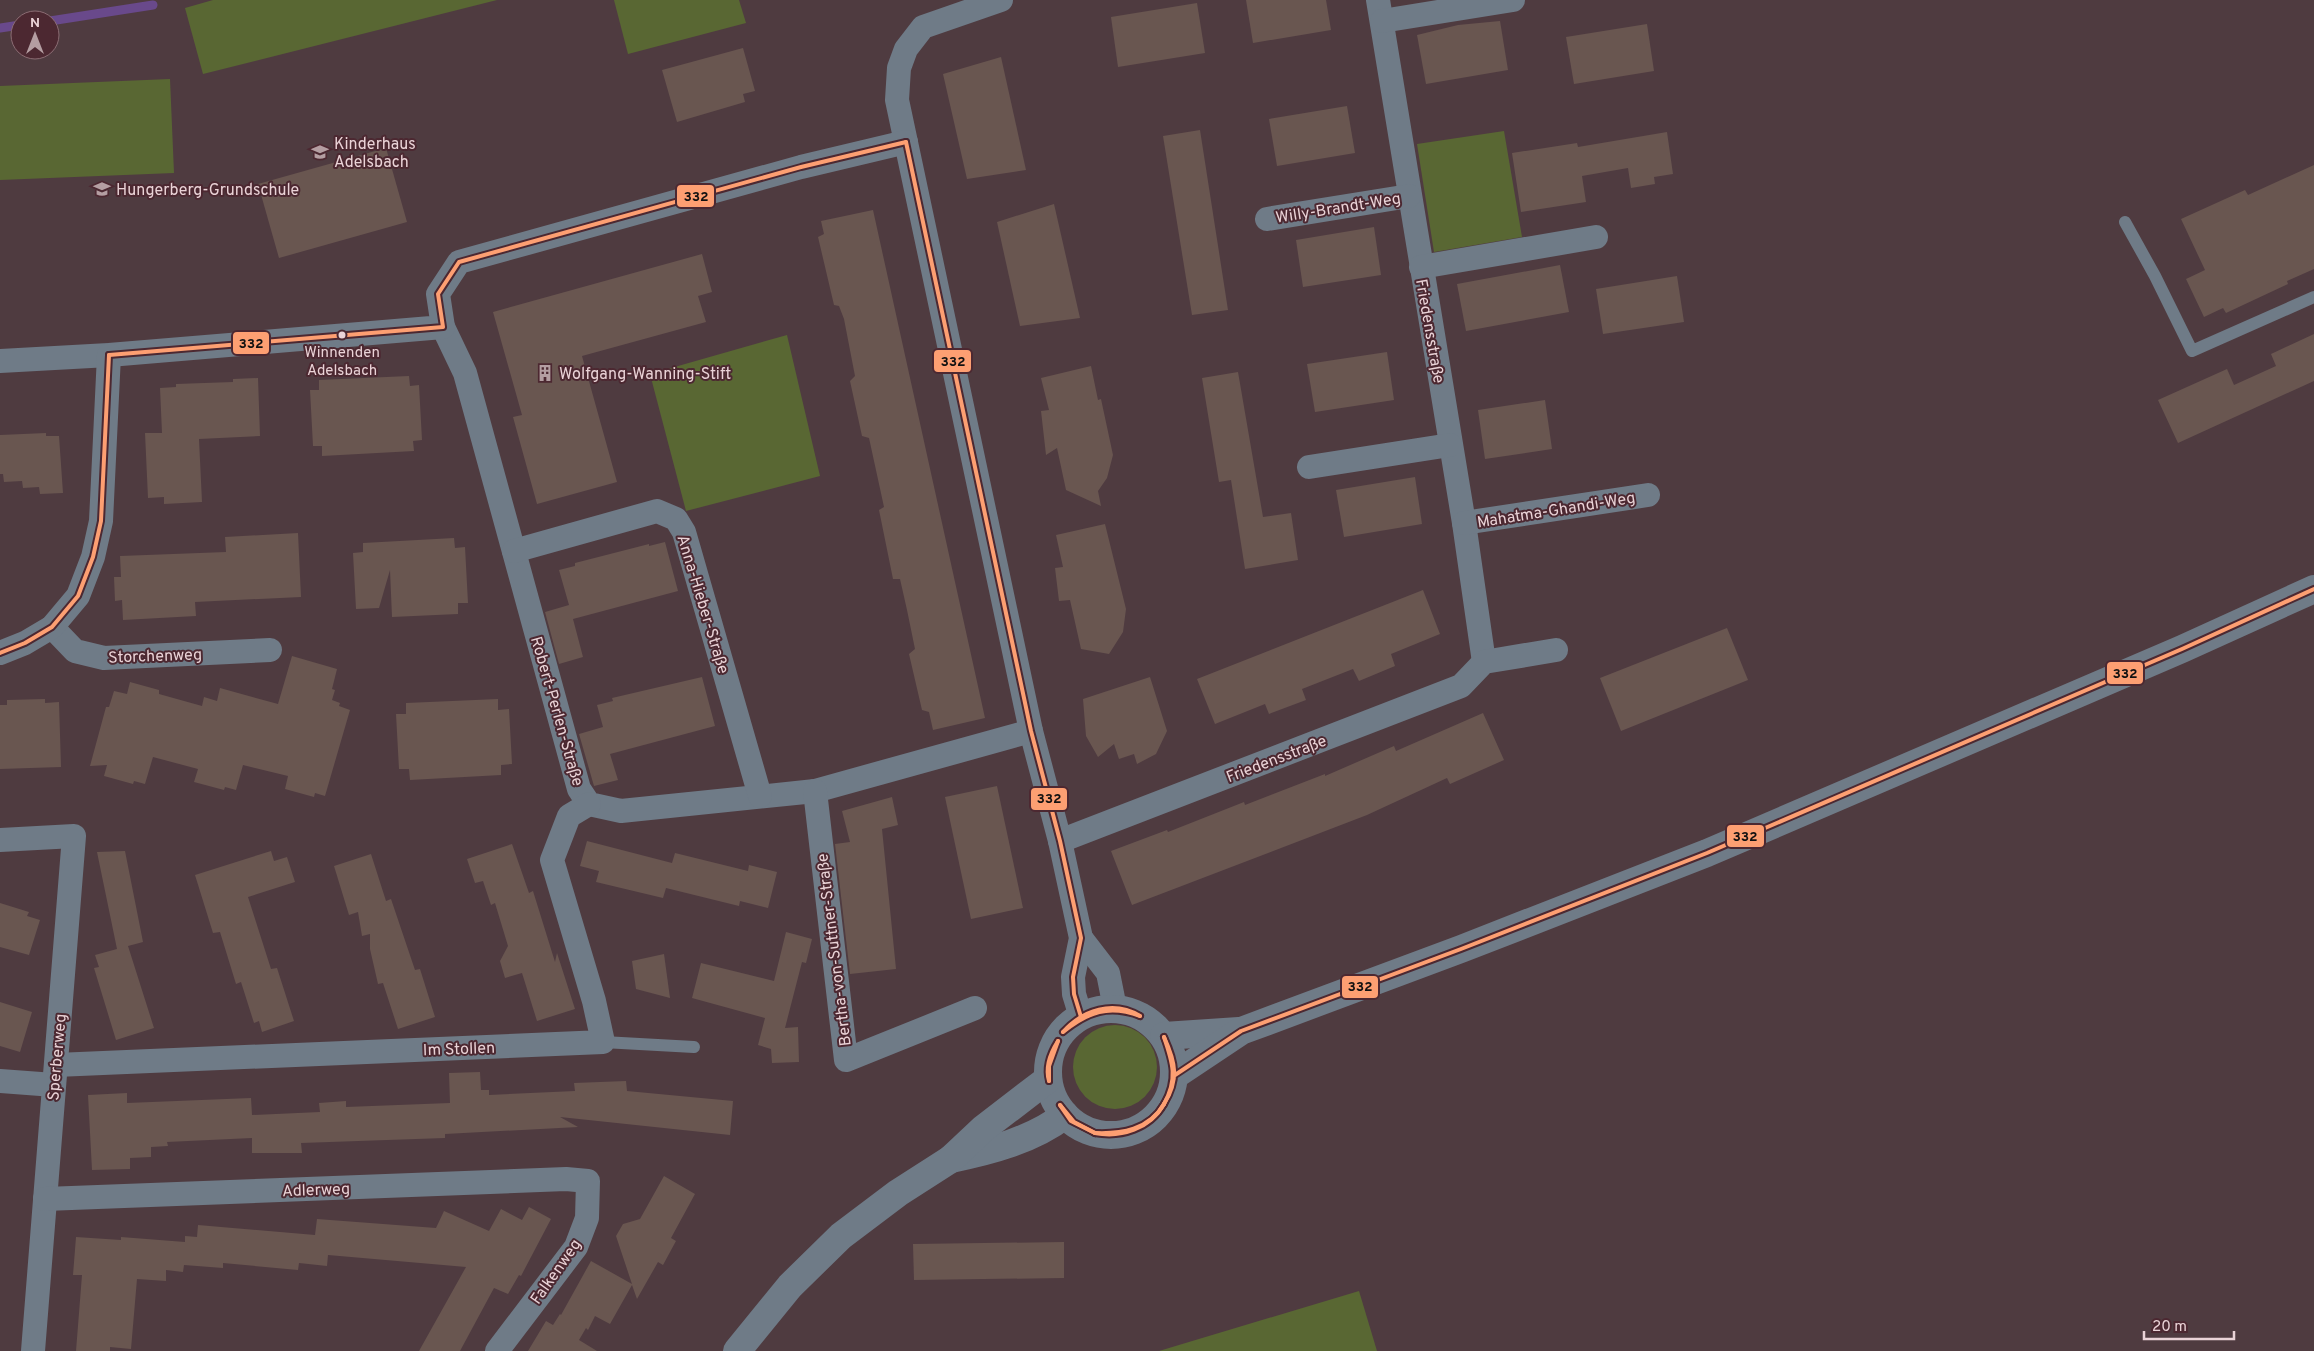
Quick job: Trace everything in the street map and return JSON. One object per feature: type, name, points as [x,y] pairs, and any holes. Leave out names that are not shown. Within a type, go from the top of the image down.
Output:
[{"type":"street","points":[[1001,0],[923,27],[906,49],[899,68],[897,100],[1031,731],[1060,842],[1080,938],[1073,977],[1074,994],[1080,1017]]},
{"type":"street","points":[[1380,11],[1513,0]]},
{"type":"street","name":"Friedensstraße","points":[[1060,842],[1461,686],[1484,662],[1464,523],[1380,11]]},
{"type":"street","name":"Robert-Perlen-Straße","points":[[906,142],[802,168],[459,262],[438,294],[443,327],[465,374],[579,789],[589,804],[621,811],[815,791],[1031,731]]},
{"type":"street","name":"Willy-Brandt-Weg","points":[[1267,219],[1410,196]]},
{"type":"street","points":[[1421,267],[1596,238]]},
{"type":"street","points":[[0,361],[109,355],[443,327]]},
{"type":"street","points":[[0,653],[25,643],[52,627],[78,596],[93,557],[101,521],[109,355]]},
{"type":"street","points":[[1310,467],[1450,445]]},
{"type":"street","name":"Mahatma-Ghandi-Weg","points":[[1464,523],[1648,495]]},
{"type":"street","name":"Anna-Hieber-Straße","points":[[514,551],[657,510],[676,519],[684,532],[760,796]]},
{"type":"street","points":[[1174,1075],[1241,1031],[1461,949],[1708,853],[2182,649],[2314,589]]},
{"type":"street","name":"Storchenweg","points":[[52,627],[75,651],[104,658],[270,650]]},
{"type":"street","points":[[1484,662],[1556,650]]},
{"type":"street","name":"Bertha-von-Suttner-Straße","points":[[815,791],[846,1060],[974,1008]]},
{"type":"street","points":[[589,804],[568,816],[552,860],[594,1001],[603,1042]]},
{"type":"street","name":"Sperberweg","points":[[0,840],[74,836],[33,1351]]},
{"type":"street","points":[[1080,938],[1108,973],[1115,1008]]},
{"type":"street","points":[[1115,1008],[1139,1015],[1153,1024],[1164,1036],[1174,1061],[1174,1075],[1167,1103],[1152,1120],[1133,1131],[1118,1135],[1104,1135],[1089,1131],[1065,1114],[1054,1098],[1048,1079],[1048,1064],[1052,1050],[1064,1031],[1080,1017],[1093,1011],[1115,1008]]},
{"type":"street","points":[[1164,1036],[1241,1031]]},
{"type":"street","name":"Im Stollen","points":[[0,1081],[55,1075],[603,1042]]},
{"type":"street","points":[[737,1351],[790,1286],[841,1236],[898,1193],[951,1159],[984,1128],[1048,1079]]},
{"type":"street","points":[[951,1159],[990,1151],[1049,1127],[1065,1114]]},
{"type":"street","name":"Adlerweg","points":[[45,1199],[566,1179],[588,1180]]},
{"type":"street","name":"Falkenweg","points":[[497,1351],[576,1246],[587,1218],[588,1180]]},
{"type":"lane","points":[[2125,222],[2155,276],[2192,351],[2314,297]]},
{"type":"lane","points":[[603,1042],[694,1046]]},
{"type":"green space","points":[[213,0],[497,0],[203,74],[185,8]]},
{"type":"green space","points":[[614,0],[739,0],[746,23],[628,54]]},
{"type":"green space","points":[[170,79],[174,173],[0,180],[0,86]]},
{"type":"green space","points":[[1504,131],[1522,237],[1434,252],[1417,144]]},
{"type":"green space","points":[[787,335],[820,476],[686,511],[650,374]]},
{"type":"green space","points":[[1115,1025],[1131,1028],[1145,1037],[1154,1051],[1157,1067],[1154,1083],[1145,1097],[1131,1106],[1115,1109],[1099,1106],[1085,1097],[1076,1083],[1073,1067],[1076,1051],[1085,1037],[1099,1028]]},
{"type":"green space","points":[[1359,1291],[1377,1351],[1159,1351]]},
{"type":"building","points":[[1246,0],[1326,0],[1331,30],[1253,43]]},
{"type":"building","points":[[1197,3],[1205,53],[1118,67],[1111,17]]},
{"type":"building","points":[[1500,21],[1508,70],[1426,84],[1417,35],[1458,25]]},
{"type":"building","points":[[1647,24],[1654,71],[1574,84],[1566,37]]},
{"type":"building","points":[[743,48],[755,91],[743,94],[745,102],[677,122],[662,70]]},
{"type":"building","points":[[1001,57],[1026,170],[967,179],[943,74]]},
{"type":"building","points":[[1347,106],[1355,153],[1277,166],[1269,119]]},
{"type":"building","points":[[1200,130],[1228,310],[1192,315],[1163,136]]},
{"type":"building","points":[[1667,132],[1673,174],[1654,177],[1655,184],[1631,188],[1628,168],[1582,176],[1586,202],[1521,212],[1512,153],[1577,143],[1578,147]]},
{"type":"building","points":[[386,148],[407,222],[279,258],[258,184]]},
{"type":"building","points":[[2314,165],[2314,269],[2287,281],[2288,284],[2226,313],[2223,308],[2204,317],[2186,279],[2205,270],[2181,219],[2245,190],[2248,195]]},
{"type":"building","points":[[1054,204],[1080,318],[1020,326],[997,222]]},
{"type":"building","points":[[873,210],[985,718],[933,730],[929,712],[922,710],[909,654],[915,649],[900,579],[893,579],[879,510],[884,507],[869,438],[862,436],[850,381],[855,376],[844,319],[839,306],[834,305],[818,237],[824,234],[821,221]]},
{"type":"building","points":[[1374,227],[1381,275],[1303,287],[1296,240]]},
{"type":"building","name":"Wolfgang-Wanning-Stift","points":[[702,254],[712,292],[698,296],[706,322],[582,356],[617,482],[537,504],[513,417],[522,415],[493,312]]},
{"type":"building","points":[[1560,265],[1569,312],[1466,331],[1457,284]]},
{"type":"building","points":[[1677,276],[1684,322],[1603,334],[1596,289]]},
{"type":"building","points":[[2314,334],[2314,381],[2178,443],[2158,400],[2227,369],[2234,385],[2276,366],[2271,354]]},
{"type":"building","points":[[1387,352],[1394,400],[1315,412],[1307,364]]},
{"type":"building","points":[[1091,366],[1098,400],[1101,399],[1113,455],[1107,478],[1098,491],[1101,506],[1066,490],[1057,448],[1046,455],[1041,411],[1049,410],[1041,378]]},
{"type":"building","points":[[1238,372],[1263,517],[1291,513],[1298,560],[1245,569],[1231,480],[1219,482],[1202,378]]},
{"type":"building","points":[[409,376],[410,386],[419,385],[422,440],[413,441],[414,451],[322,456],[322,446],[313,446],[310,390],[319,390],[319,380]]},
{"type":"building","points":[[258,378],[260,436],[199,439],[202,502],[164,504],[164,497],[148,498],[145,433],[162,433],[160,388],[176,387],[176,384],[233,382],[233,379]]},
{"type":"building","points":[[1545,400],[1552,449],[1485,459],[1478,410]]},
{"type":"building","points":[[46,433],[46,436],[59,436],[63,493],[40,494],[39,487],[23,488],[22,481],[4,482],[3,474],[0,474],[0,435]]},
{"type":"building","points":[[1415,477],[1422,524],[1344,537],[1336,490]]},
{"type":"building","points":[[1105,524],[1126,609],[1123,632],[1109,654],[1081,649],[1070,600],[1059,601],[1055,568],[1063,567],[1056,535]]},
{"type":"building","points":[[298,533],[301,597],[195,602],[196,616],[123,620],[122,600],[115,601],[114,577],[121,577],[120,556],[226,552],[225,537]]},
{"type":"building","points":[[454,538],[455,548],[465,547],[468,603],[458,603],[458,614],[392,617],[390,570],[379,608],[356,609],[353,553],[363,552],[363,543]]},
{"type":"building","points":[[665,542],[678,591],[573,619],[583,657],[559,664],[545,612],[569,605],[559,570],[575,566],[575,563],[649,544],[649,546]]},
{"type":"building","points":[[1423,590],[1440,634],[1391,654],[1395,666],[1359,681],[1353,669],[1302,689],[1306,700],[1269,714],[1265,704],[1215,724],[1197,679]]},
{"type":"building","points":[[1727,628],[1748,680],[1621,731],[1600,678]]},
{"type":"building","points":[[292,656],[337,669],[332,689],[335,690],[332,700],[340,703],[339,706],[350,710],[325,796],[315,793],[314,797],[285,789],[288,776],[243,765],[236,790],[225,787],[224,790],[194,782],[198,769],[153,757],[145,784],[134,781],[133,784],[104,776],[107,765],[90,766],[106,707],[109,707],[114,691],[127,694],[130,682],[159,690],[159,694],[202,706],[204,697],[217,701],[220,688],[278,704]]},
{"type":"building","points":[[702,677],[715,726],[610,754],[618,780],[594,786],[579,734],[603,727],[597,705],[613,701],[612,698]]},
{"type":"building","points":[[1150,677],[1167,731],[1156,754],[1137,764],[1134,754],[1119,759],[1114,744],[1098,757],[1086,736],[1083,699]]},
{"type":"building","points":[[45,699],[45,703],[59,702],[61,767],[0,769],[0,705],[7,705],[7,700]]},
{"type":"building","points":[[498,699],[498,710],[509,709],[512,764],[501,765],[501,775],[410,780],[409,769],[399,769],[396,714],[406,714],[406,703]]},
{"type":"building","points":[[1483,713],[1504,760],[1450,784],[1447,778],[1367,815],[1132,905],[1111,851],[1167,830],[1168,832],[1244,802],[1245,805],[1325,774],[1325,776],[1394,746],[1396,751]]},
{"type":"building","points":[[997,786],[1023,908],[971,919],[945,797]]},
{"type":"building","points":[[892,797],[898,825],[882,829],[896,969],[850,974],[835,844],[850,842],[842,811]]},
{"type":"building","points":[[587,841],[672,863],[675,853],[748,871],[749,865],[777,872],[768,908],[740,901],[739,906],[666,888],[663,898],[596,882],[599,871],[580,866]]},
{"type":"building","points":[[512,844],[529,893],[533,891],[555,962],[557,953],[575,1009],[537,1021],[522,973],[505,978],[500,961],[508,946],[495,903],[491,905],[483,881],[475,883],[467,859]]},
{"type":"building","points":[[125,851],[143,942],[128,946],[154,1028],[116,1040],[94,968],[99,967],[95,955],[117,949],[97,852]]},
{"type":"building","points":[[271,851],[274,861],[287,857],[295,882],[248,897],[271,969],[277,968],[294,1021],[262,1032],[259,1021],[254,1023],[241,982],[236,984],[220,932],[213,933],[195,875]]},
{"type":"building","points":[[371,854],[386,901],[391,899],[415,970],[420,969],[435,1017],[398,1029],[383,983],[378,984],[370,949],[370,934],[362,936],[358,912],[349,915],[334,866]]},
{"type":"building","points":[[0,903],[29,912],[27,916],[40,920],[29,955],[0,947]]},
{"type":"building","points":[[786,932],[812,939],[806,963],[802,962],[785,1028],[798,1027],[799,1062],[772,1063],[771,1049],[758,1045],[765,1018],[692,998],[701,963],[774,981]]},
{"type":"building","points":[[664,954],[670,998],[636,989],[632,961]]},
{"type":"building","points":[[0,1002],[32,1012],[20,1052],[0,1046]]},
{"type":"building","points":[[480,1072],[481,1090],[489,1090],[489,1095],[575,1091],[574,1083],[626,1081],[627,1091],[733,1101],[730,1135],[560,1117],[578,1127],[445,1134],[445,1138],[301,1143],[302,1153],[252,1153],[252,1138],[167,1142],[168,1146],[151,1147],[151,1157],[130,1158],[130,1169],[92,1170],[88,1095],[127,1093],[127,1103],[251,1098],[252,1115],[320,1112],[319,1103],[346,1101],[346,1107],[450,1103],[449,1073]]},
{"type":"building","points":[[664,1176],[695,1194],[671,1238],[676,1241],[663,1265],[658,1262],[637,1299],[632,1285],[610,1324],[595,1316],[588,1330],[586,1328],[579,1340],[597,1351],[528,1351],[546,1321],[553,1325],[561,1315],[591,1261],[632,1284],[616,1236],[623,1224],[640,1219]]},
{"type":"building","points":[[529,1207],[551,1219],[521,1276],[519,1275],[508,1294],[494,1288],[460,1351],[419,1351],[466,1267],[328,1255],[327,1266],[299,1263],[298,1270],[223,1263],[223,1268],[184,1265],[183,1272],[166,1270],[166,1281],[137,1279],[131,1349],[110,1347],[110,1351],[76,1351],[82,1275],[73,1275],[76,1237],[121,1240],[121,1237],[185,1242],[185,1236],[197,1237],[198,1225],[315,1235],[317,1219],[436,1228],[444,1211],[489,1231],[501,1209],[522,1220]]},
{"type":"building","points":[[1064,1242],[1064,1278],[914,1280],[913,1244]]},
{"type":"waterway","points":[[60,19],[153,5]]},
{"type":"waterway","points":[[0,28],[10,26]]},
{"type":"transit line","name":"332","points":[[906,142],[1031,731],[1060,841],[1081,938],[1073,977],[1074,994],[1081,1017]]},
{"type":"transit line","name":"332","points":[[109,355],[443,327],[438,294],[459,262],[801,167],[906,142]]},
{"type":"transit line","name":"332","points":[[0,653],[25,643],[52,627],[78,596],[93,557],[101,521],[109,355]]},
{"type":"transit line","name":"332","points":[[1175,1075],[1241,1031],[1461,949],[1707,853],[2182,649],[2314,589]]},
{"type":"transit line","name":"332","points":[[1063,1032],[1080,1018],[1099,1010],[1119,1009],[1130,1011],[1140,1016]]},
{"type":"transit line","name":"332","points":[[1063,1032],[1081,1019],[1099,1012],[1129,1012],[1140,1016]]},
{"type":"transit line","name":"332","points":[[1164,1037],[1172,1063],[1173,1079],[1164,1104]]},
{"type":"transit line","name":"332","points":[[1164,1037],[1173,1063],[1174,1079],[1164,1104]]},
{"type":"transit line","name":"332","points":[[1049,1081],[1049,1060],[1058,1041]]},
{"type":"transit line","name":"332","points":[[1049,1081],[1049,1066],[1058,1041]]},
{"type":"transit line","name":"332","points":[[1095,1133],[1115,1133],[1134,1129],[1151,1120],[1164,1104]]},
{"type":"transit line","name":"332","points":[[1095,1133],[1115,1134],[1134,1130],[1151,1120],[1164,1104]]},
{"type":"transit line","name":"332","points":[[1060,1105],[1074,1122],[1095,1133]]},
{"type":"transit line","name":"332","points":[[1060,1105],[1071,1121],[1095,1133]]},
{"type":"place","name":"Kinderhaus Adelsbach","points":[[320,152]]},
{"type":"place","name":"Hungerberg-Grundschule","points":[[102,189]]},
{"type":"place","name":"Winnenden Adelsbach","points":[[342,335]]},
{"type":"place","name":"Wolfgang-Wanning-Stift","points":[[545,373]]}]
